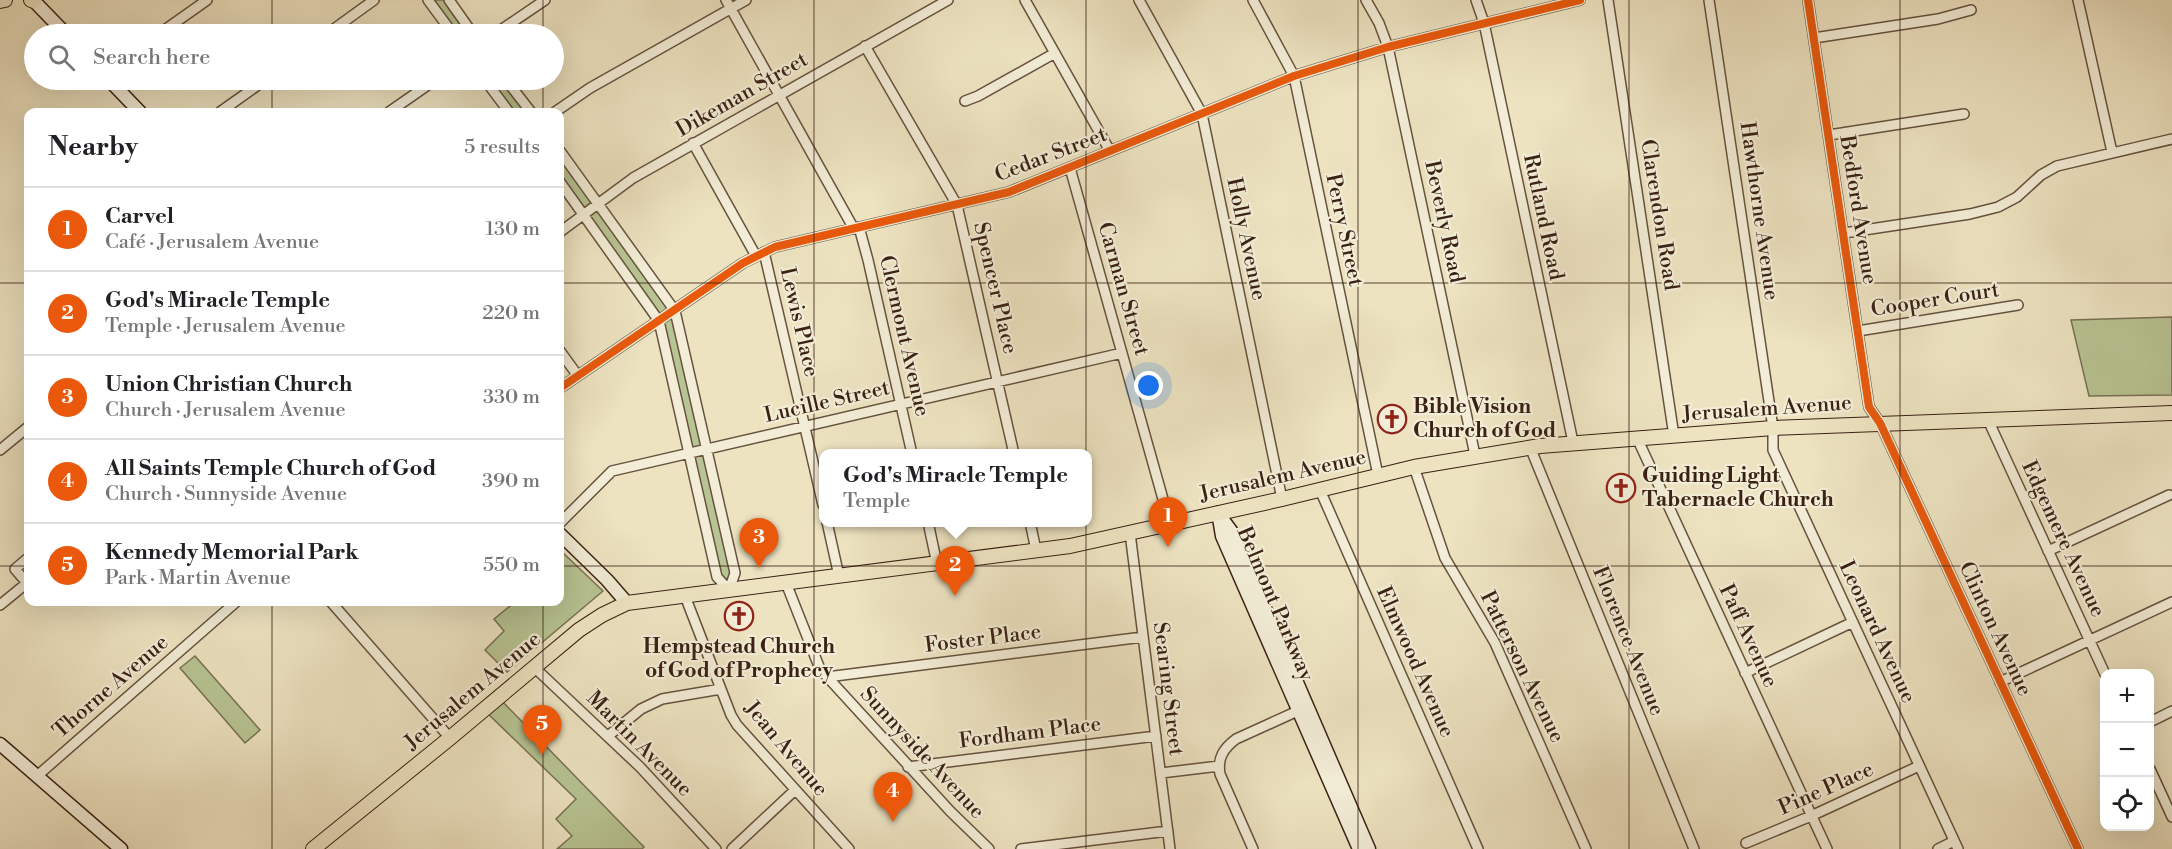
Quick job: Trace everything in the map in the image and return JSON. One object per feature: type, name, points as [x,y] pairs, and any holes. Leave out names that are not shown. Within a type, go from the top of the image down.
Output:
[{"type":"main road","points":[[0,1],[5,0]]},
{"type":"main road","name":"Jerusalem Avenue","points":[[313,849],[579,630],[627,603],[1070,546],[1414,467],[1530,447],[1773,428],[2172,413]]},
{"type":"street","points":[[32,0],[56,24]]},
{"type":"street","points":[[173,24],[207,0]]},
{"type":"street","points":[[341,24],[374,0]]},
{"type":"street","points":[[428,0],[446,24]]},
{"type":"street","points":[[449,0],[466,24]]},
{"type":"street","points":[[510,24],[545,0]]},
{"type":"street","points":[[561,108],[728,4],[746,0]]},
{"type":"street","name":"Dikeman Street","points":[[564,229],[633,178],[948,0]]},
{"type":"street","points":[[1025,0],[1110,151]]},
{"type":"street","name":"Holly Avenue","points":[[1139,0],[1202,114],[1282,499]]},
{"type":"street","name":"Perry Street","points":[[1253,0],[1294,76],[1378,475]]},
{"type":"street","name":"Beverly Road","points":[[1366,0],[1389,46],[1475,455]]},
{"type":"street","name":"Rutland Road","points":[[1476,0],[1484,23],[1573,442]]},
{"type":"street","name":"Cedar Street","points":[[564,385],[742,263],[775,247],[1009,192],[1294,76],[1389,46],[1580,0]]},
{"type":"street","name":"Clarendon Road","points":[[1608,0],[1674,436]]},
{"type":"street","name":"Hawthorne Avenue","points":[[1709,0],[1773,428]]},
{"type":"street","name":"Bedford Avenue","points":[[1808,0],[1869,407],[1880,423]]},
{"type":"street","points":[[2078,0],[2112,152]]},
{"type":"street","name":"Clermont Avenue","points":[[728,4],[856,228],[911,449]]},
{"type":"street","points":[[1814,38],[1938,19],[1971,10]]},
{"type":"street","name":"Spencer Place","points":[[865,46],[957,205],[1013,449]]},
{"type":"street","points":[[966,101],[1055,53]]},
{"type":"street","points":[[119,90],[136,108]]},
{"type":"street","points":[[226,108],[251,90]]},
{"type":"street","points":[[395,108],[421,90]]},
{"type":"street","points":[[492,90],[506,108]]},
{"type":"street","points":[[514,90],[528,108]]},
{"type":"street","points":[[1829,135],[1964,114]]},
{"type":"street","points":[[1844,233],[1968,214],[1998,207],[2017,197],[2041,176],[2057,166],[2172,139]]},
{"type":"street","name":"Lewis Place","points":[[693,143],[760,254],[819,487]]},
{"type":"street","points":[[564,157],[675,311],[735,573],[729,590],[717,577],[659,321],[564,188]]},
{"type":"street","name":"Carman Street","points":[[1070,168],[1170,524]]},
{"type":"street","name":"Cooper Court","points":[[1858,331],[2018,305]]},
{"type":"street","name":"Lucille Street","points":[[564,519],[612,471],[1122,354]]},
{"type":"street","points":[[564,357],[578,376]]},
{"type":"street","name":"Edgemere Avenue","points":[[1988,420],[2103,669]]},
{"type":"street","name":"Clinton Avenue","points":[[1880,423],[2078,849]]},
{"type":"street","name":"Leonard Avenue","points":[[1773,428],[1773,450],[1956,845]]},
{"type":"street","points":[[0,450],[24,431]]},
{"type":"street","name":"Paff Avenue","points":[[1637,438],[1827,849]]},
{"type":"street","name":"Florence Avenue","points":[[1530,447],[1694,849]]},
{"type":"street","name":"Patterson Avenue","points":[[1414,467],[1445,558],[1495,643],[1586,849]]},
{"type":"street","name":"Elmwood Avenue","points":[[1320,490],[1478,849]]},
{"type":"street","points":[[2048,551],[2169,495]]},
{"type":"street","name":"Belmont Parkway","points":[[1218,513],[1222,536],[1260,609],[1354,826],[1369,849]]},
{"type":"street","points":[[828,527],[839,576]]},
{"type":"street","points":[[929,527],[937,564]]},
{"type":"street","points":[[1031,527],[1036,550]]},
{"type":"street","name":"Searing Street","points":[[1130,533],[1170,849]]},
{"type":"street","points":[[564,538],[627,603]]},
{"type":"street","points":[[24,561],[15,569],[24,580]]},
{"type":"street","name":"Sunnyside Avenue","points":[[786,583],[817,663],[827,677],[908,767],[989,849]]},
{"type":"street","points":[[0,605],[24,585]]},
{"type":"street","name":"Jean Avenue","points":[[685,596],[737,725],[849,849]]},
{"type":"street","points":[[2000,682],[2172,602]]},
{"type":"street","name":"Thorne Avenue","points":[[37,776],[231,606]]},
{"type":"street","points":[[334,606],[450,738]]},
{"type":"street","points":[[1745,673],[1853,622]]},
{"type":"street","name":"Foster Place","points":[[827,677],[1143,637]]},
{"type":"street","name":"Martin Avenue","points":[[535,668],[640,766],[716,849]]},
{"type":"street","points":[[608,736],[641,709],[662,699],[721,689]]},
{"type":"street","points":[[1253,849],[1220,774],[1219,766],[1224,750],[1236,739],[1303,709]]},
{"type":"street","points":[[2154,720],[2172,711]]},
{"type":"street","name":"Fordham Place","points":[[908,767],[1156,736]]},
{"type":"street","points":[[0,744],[117,848]]},
{"type":"street","points":[[1161,772],[1219,766]]},
{"type":"street","name":"Pine Place","points":[[1746,843],[1919,766]]},
{"type":"street","points":[[2154,777],[2172,817]]},
{"type":"street","points":[[732,849],[795,790]]},
{"type":"street","name":"Belmont Parkway","points":[[1354,826],[1359,849]]},
{"type":"street","points":[[1021,849],[1168,831]]},
{"type":"street","points":[[1938,849],[1956,845]]},
{"type":"green space","points":[[428,0],[449,0],[466,24],[446,24]]},
{"type":"green space","points":[[492,90],[514,90],[528,108],[506,108]]},
{"type":"green space","points":[[564,157],[675,311],[735,573],[729,590],[717,577],[659,321],[564,188]]},
{"type":"green space","points":[[2172,317],[2172,395],[2089,396],[2071,320]]},
{"type":"green space","points":[[564,554],[603,591],[507,672],[485,650],[504,631],[494,619],[510,606],[564,606]]},
{"type":"green space","points":[[195,656],[260,730],[245,743],[180,668]]},
{"type":"green space","points":[[499,698],[644,847],[642,849],[557,849],[572,836],[556,819],[576,799],[484,710]]},
{"type":"cycle path","points":[[564,385],[743,263],[775,247],[1009,192],[1294,76],[1388,47],[1580,0]]},
{"type":"cycle path","points":[[1808,0],[1869,407],[1880,423],[2078,849]]},
{"type":"place","name":"Bible Vision Church of God","points":[[1392,419]]},
{"type":"place","name":"Guiding Light Tabernacle Church","points":[[1621,488]]},
{"type":"place","name":"Carvel","points":[[1168,547]]},
{"type":"place","name":"Union Christian Church","points":[[759,568]]},
{"type":"place","name":"God's Miracle Temple","points":[[955,596]]},
{"type":"place","name":"Hempstead Church of God of Prophecy","points":[[739,616]]},
{"type":"place","name":"Kennedy Memorial Park","points":[[542,755]]},
{"type":"place","name":"All Saints Temple Church of God","points":[[893,822]]}]
